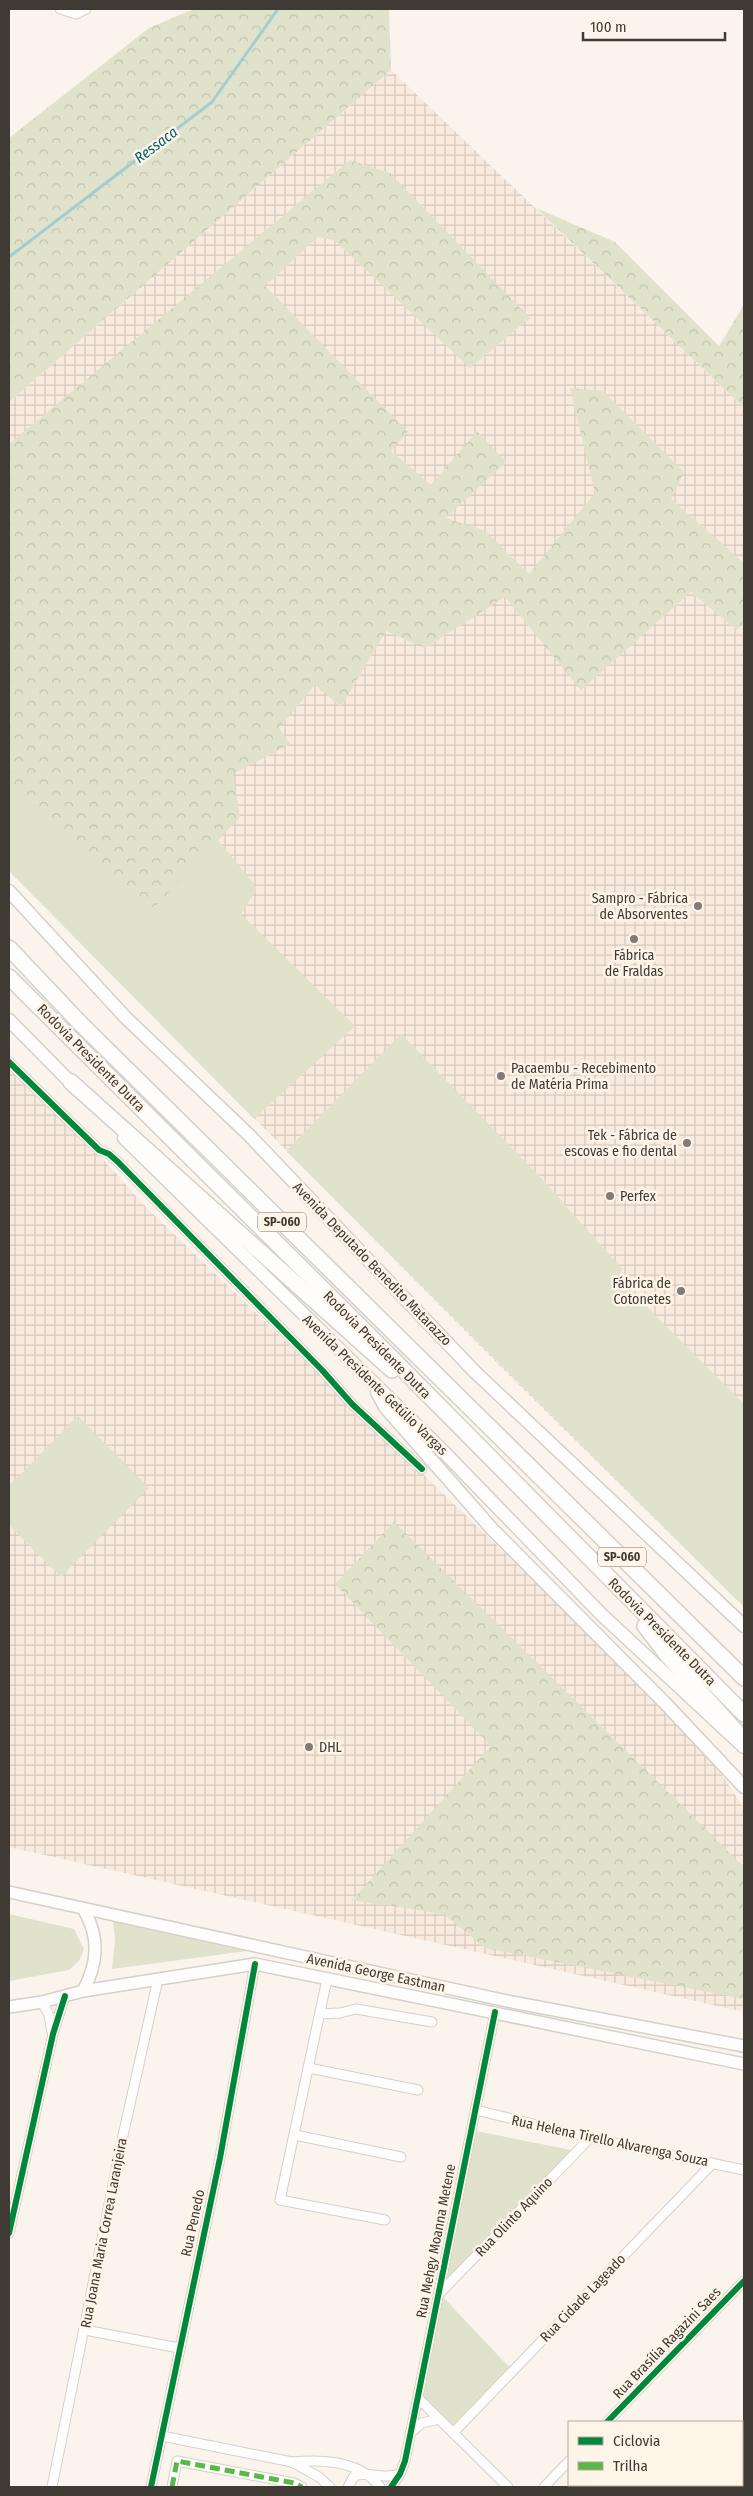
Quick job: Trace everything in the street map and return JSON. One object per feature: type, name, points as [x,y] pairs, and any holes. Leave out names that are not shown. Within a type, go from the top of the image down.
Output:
[{"type":"highway","name":"Rodovia Presidente Dutra","points":[[9,948],[81,1024],[744,1678]]},
{"type":"highway","name":"Rodovia Presidente Dutra","points":[[9,977],[744,1714]]},
{"type":"highway","points":[[71,1082],[206,1202],[359,1343],[452,1420]]},
{"type":"highway","points":[[611,1581],[668,1656],[744,1740]]},
{"type":"main road","name":"Avenida Deputado Benedito Matarazzo","points":[[9,892],[126,1018],[248,1134],[475,1372],[744,1626]]},
{"type":"main road","name":"Avenida Presidente Getúlio Vargas","points":[[9,1020],[237,1251],[371,1380],[602,1615],[744,1748]]},
{"type":"main road","points":[[371,1380],[385,1407],[486,1522],[664,1702],[744,1787]]},
{"type":"main road","points":[[686,1620],[744,1669]]},
{"type":"main road","points":[[696,1738],[744,1779]]},
{"type":"main road","name":"Avenida George Eastman","points":[[9,1892],[84,1910],[121,1915],[502,2000],[744,2046]]},
{"type":"main road","points":[[83,1991],[94,1967],[96,1948],[93,1927],[84,1910]]},
{"type":"main road","name":"Avenida George Eastman","points":[[14,2006],[42,2002],[83,1991],[255,1964],[744,2064]]},
{"type":"street","points":[[60,9],[76,14],[86,9]]},
{"type":"street","points":[[9,1062],[99,1150],[109,1154],[118,1162],[315,1363],[352,1404],[422,1469]]},
{"type":"street","name":"Rua Penedo","points":[[151,2487],[220,2158],[255,1964]]},
{"type":"street","name":"Rua Joana Maria Correa Laranjeira","points":[[52,2487],[122,2140],[158,1979]]},
{"type":"street","points":[[327,1979],[280,2200],[385,2220]]},
{"type":"street","points":[[9,2233],[53,2034],[65,1996]]},
{"type":"street","points":[[42,2002],[49,2015],[53,2034]]},
{"type":"street","points":[[320,2014],[340,2013],[356,2008],[432,2022]]},
{"type":"street","name":"Rua Mehgy Moanna Metene","points":[[400,2474],[418,2398],[495,2012]]},
{"type":"street","points":[[309,2068],[418,2090]]},
{"type":"street","name":"Rua Helena Tirello Alvarenga Souza","points":[[476,2110],[590,2138],[744,2170]]},
{"type":"street","points":[[295,2134],[400,2157]]},
{"type":"street","name":"Rua Olinto Aquino","points":[[438,2295],[590,2138]]},
{"type":"street","name":"Rua Cidade Lageado","points":[[453,2433],[713,2163]]},
{"type":"street","name":"Rua Brasília Ragazini Saes","points":[[608,2421],[744,2281]]},
{"type":"street","points":[[85,2330],[179,2348]]},
{"type":"street","points":[[418,2398],[508,2487]]},
{"type":"street","points":[[410,2433],[422,2424],[439,2419]]},
{"type":"street","points":[[162,2436],[292,2462],[329,2462],[382,2478],[400,2474]]},
{"type":"street","points":[[172,2487],[178,2462],[294,2483],[302,2487]]},
{"type":"street","points":[[292,2462],[319,2477],[330,2487]]},
{"type":"street","points":[[544,2487],[568,2462]]},
{"type":"street","points":[[348,2487],[354,2476],[367,2473]]},
{"type":"street","points":[[367,2473],[380,2487]]},
{"type":"street","points":[[390,2487],[400,2474]]},
{"type":"shaded area","points":[[391,70],[744,408],[744,1607],[501,1367],[9,871],[9,402]]},
{"type":"shaded area","points":[[9,1054],[143,1204],[597,1642],[710,1757],[744,1808],[744,2012],[9,1847]]},
{"type":"green space","points":[[194,9],[389,9],[391,70],[9,402],[9,138],[149,28]]},
{"type":"green space","points":[[350,160],[390,173],[530,318],[470,368],[334,240],[318,237],[265,286],[408,432],[391,451],[431,485],[477,431],[506,462],[446,518],[485,531],[529,574],[595,493],[570,388],[603,391],[684,472],[671,499],[744,563],[744,621],[737,630],[691,592],[581,690],[505,597],[425,648],[386,631],[341,707],[315,685],[279,728],[290,744],[233,774],[240,817],[154,908],[9,785],[9,444]]},
{"type":"green space","points":[[536,208],[615,242],[719,346],[744,305],[744,408]]},
{"type":"green space","points":[[9,785],[154,908],[218,840],[257,888],[241,914],[355,1026],[254,1119],[9,871]]},
{"type":"green space","points":[[401,1034],[541,1178],[622,1269],[618,1278],[744,1404],[744,1607],[286,1151]]},
{"type":"green space","points":[[78,1416],[149,1488],[61,1577],[9,1525],[9,1486]]},
{"type":"green space","points":[[394,1522],[744,1867],[744,1999],[485,1948],[444,1914],[352,1900],[491,1746],[335,1584]]},
{"type":"green space","points":[[9,1914],[74,1929],[84,1949],[79,1961],[69,1970],[9,1981]]},
{"type":"green space","points":[[113,1921],[247,1951],[112,1969],[115,1939]]},
{"type":"green space","points":[[476,2131],[576,2151],[446,2279]]},
{"type":"green space","points":[[443,2297],[510,2368],[453,2425],[423,2396]]},
{"type":"waterway","name":"Ressaca","points":[[9,257],[212,102],[278,9]]},
{"type":"marked path","points":[[172,2487],[177,2461],[294,2483],[302,2487]]},
{"type":"cycle path","points":[[9,1062],[99,1150],[109,1154],[118,1162],[322,1370],[352,1404],[422,1469]]},
{"type":"cycle path","points":[[151,2487],[220,2158],[255,1964]]},
{"type":"cycle path","points":[[9,2233],[53,2034],[65,1996]]},
{"type":"cycle path","points":[[391,2487],[400,2474],[405,2461],[495,2012]]},
{"type":"cycle path","points":[[608,2421],[744,2281]]},
{"type":"place","name":"Sampro - Fábrica de Absorventes","points":[[698,906]]},
{"type":"place","name":"Fábrica de Fraldas","points":[[634,939]]},
{"type":"place","name":"Pacaembu - Recebimento de Matéria Prima","points":[[501,1076]]},
{"type":"place","name":"Tek - Fábrica de escovas e fio dental","points":[[687,1143]]},
{"type":"place","name":"Perfex","points":[[610,1196]]},
{"type":"place","name":"Fábrica de Cotonetes","points":[[681,1291]]},
{"type":"place","name":"DHL","points":[[309,1747]]}]
